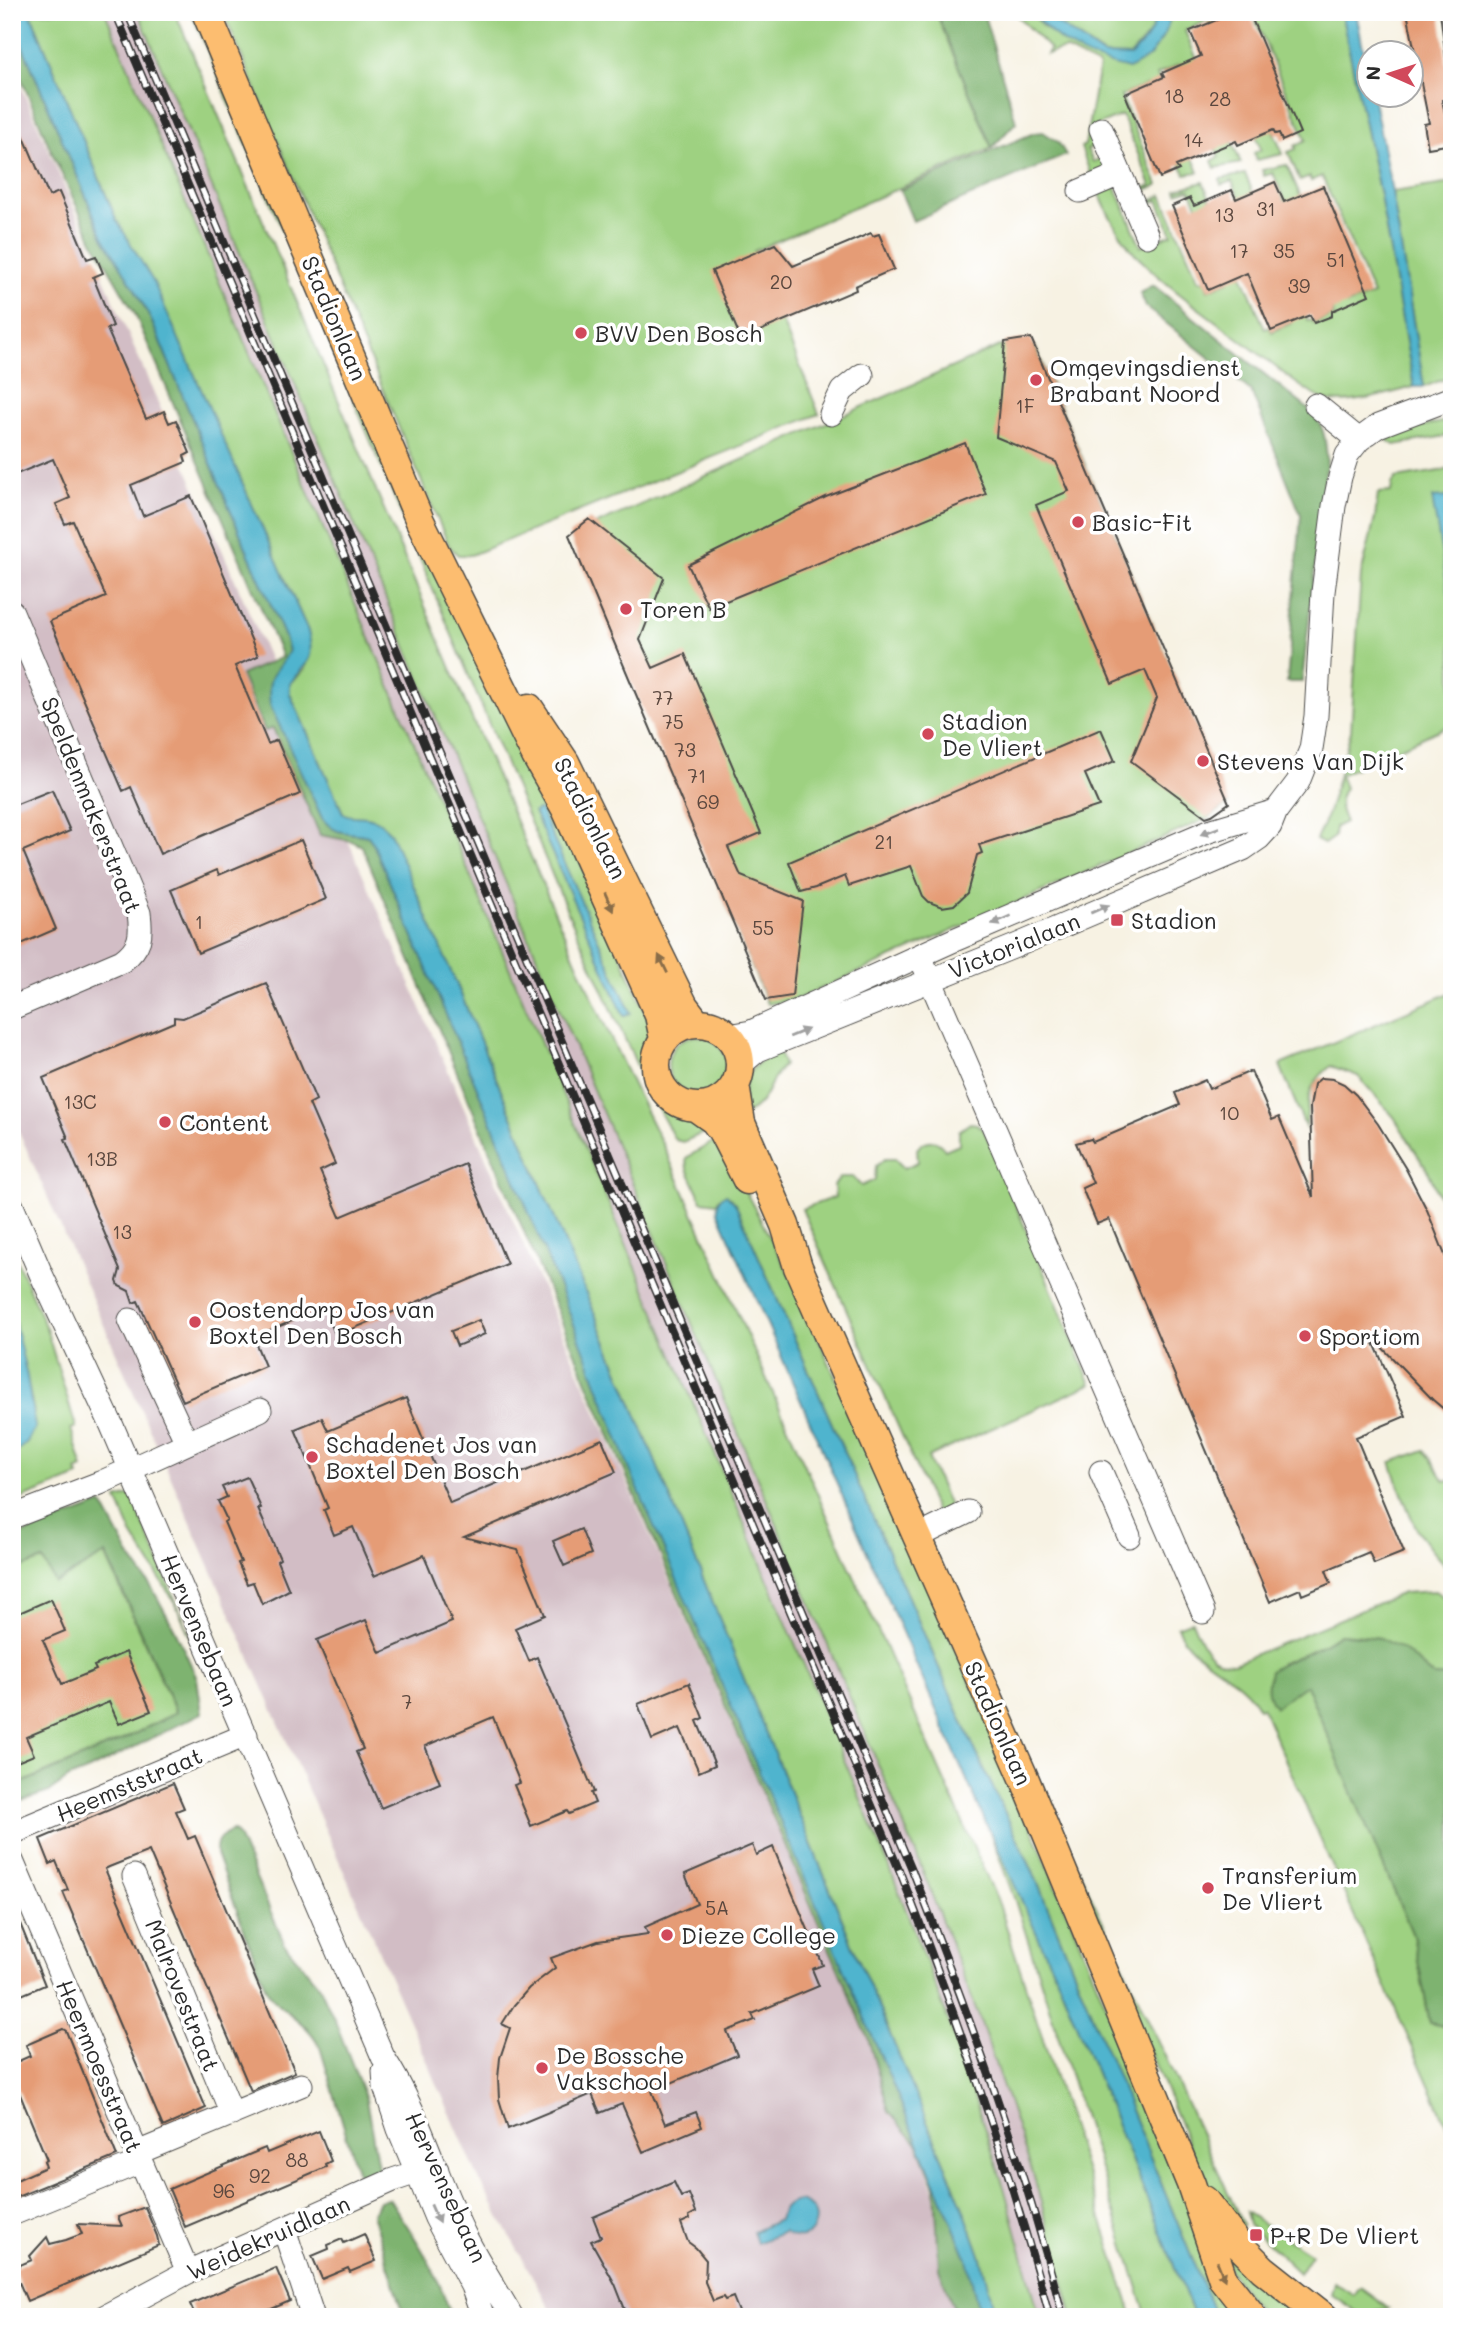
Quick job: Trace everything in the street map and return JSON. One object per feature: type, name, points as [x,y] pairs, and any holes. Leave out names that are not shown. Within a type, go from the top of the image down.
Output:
[{"type":"main road","name":"Stadionlaan","points":[[206,12],[419,521],[589,857],[659,1015],[664,1039]]},
{"type":"main road","name":"Stadionlaan","points":[[470,621],[565,762],[684,1006],[697,1023]]},
{"type":"main road","points":[[697,1023],[715,1026],[729,1036],[739,1055],[738,1075],[725,1098],[712,1105],[697,1108],[672,1099],[657,1077],[655,1064],[664,1039],[674,1030],[697,1023]]},
{"type":"main road","name":"Stadionlaan","points":[[738,1075],[741,1123],[785,1225],[798,1267],[1024,1780],[1191,2184],[1223,2279],[1253,2317]]},
{"type":"main road","name":"Stadionlaan","points":[[697,1108],[722,1131],[773,1231],[798,1267]]},
{"type":"main road","name":"Stadionlaan","points":[[1191,2184],[1237,2243],[1263,2269],[1324,2317]]},
{"type":"street","points":[[1101,129],[1147,236]]},
{"type":"street","points":[[1080,191],[1120,174]]},
{"type":"street","points":[[831,414],[842,391],[862,375]]},
{"type":"street","name":"Victorialaan","points":[[738,1075],[758,1050],[1013,947],[1243,849],[1259,838],[1270,826],[1276,811],[1297,782],[1311,749],[1316,716],[1323,592],[1335,506],[1347,455],[1359,440],[1378,426],[1452,398]]},
{"type":"street","points":[[1316,405],[1359,440]]},
{"type":"street","name":"Victorialaan","points":[[1398,419],[1452,413]]},
{"type":"street","name":"Speldenmakerstraat","points":[[12,612],[139,913],[141,931],[135,952],[122,961],[12,1008]]},
{"type":"street","name":"Victorialaan","points":[[729,1036],[751,1032],[1209,831],[1276,811]]},
{"type":"street","points":[[920,956],[1203,1612]]},
{"type":"street","name":"Hervensebaan","points":[[12,1206],[113,1426],[383,2057],[396,2077],[427,2171],[436,2218],[472,2286],[483,2317]]},
{"type":"street","points":[[130,1320],[187,1443]]},
{"type":"street","points":[[12,1517],[100,1483],[260,1410]]},
{"type":"street","points":[[1101,1472],[1129,1536]]},
{"type":"street","points":[[917,1536],[968,1512]]},
{"type":"street","name":"Heemststraat","points":[[12,1833],[246,1735]]},
{"type":"street","name":"Heermoesstraat","points":[[12,1861],[188,2272]]},
{"type":"street","name":"Malrovestraat","points":[[134,1876],[232,2114]]},
{"type":"street","points":[[12,2214],[301,2085]]},
{"type":"street","name":"Hervensebaan","points":[[427,2171],[512,2317]]},
{"type":"street","name":"Weidekruidlaan","points":[[104,2317],[188,2272],[393,2180],[427,2171]]},
{"type":"street","points":[[284,2230],[313,2317]]},
{"type":"shaded area","points":[[105,12],[138,12],[916,1854],[978,2014],[1034,2177],[1073,2317],[1040,2317],[1004,2187],[950,2025],[889,1866]]},
{"type":"shaded area","points":[[12,66],[867,2036],[924,2161],[958,2260],[973,2317],[555,2317],[481,2184],[12,1116]]},
{"type":"green space","points":[[30,12],[105,12],[889,1866],[950,2025],[1004,2187],[1040,2317],[996,2317],[980,2255],[962,2205],[457,985],[365,817],[349,817],[343,813],[290,694],[290,684],[305,669],[308,631],[185,355],[116,219]]},
{"type":"green space","points":[[138,12],[175,12],[564,933],[612,1041],[664,1147],[999,1904],[1133,2317],[1073,2317],[1034,2177],[978,2014],[916,1854]]},
{"type":"green space","points":[[191,12],[195,12],[560,814],[654,1032],[646,1053],[647,1085],[659,1104],[697,1122],[708,1131],[683,1142],[675,1140],[648,1090],[569,915]]},
{"type":"green space","name":"BVV Den Bosch","points":[[223,12],[936,12],[992,148],[754,251],[819,414],[471,555],[458,555],[449,546]]},
{"type":"green space","points":[[936,12],[983,12],[1016,122],[992,148]]},
{"type":"green space","points":[[1013,12],[1031,12],[1043,27],[1129,69],[1165,34],[1172,12],[1222,12],[1283,154],[1256,160],[1254,153],[1261,149],[1208,20],[1185,31],[1241,163],[1215,168],[1212,161],[1219,157],[1179,64],[1157,75],[1199,172],[1185,174],[1146,85],[1121,96],[1158,185],[1138,193],[1137,191],[1151,185],[1122,115],[1091,128],[1097,145],[1087,149],[1093,162],[1103,158],[1108,169],[1091,176],[1081,147],[1085,145],[1099,66],[1065,49],[1047,54],[1050,49]]},
{"type":"green space","points":[[1044,12],[1157,12],[1154,29],[1130,56],[1104,55]]},
{"type":"green space","points":[[1252,12],[1341,12],[1356,82],[1356,108],[1361,108],[1380,195],[1414,387],[1372,398],[1339,402],[1329,401],[1311,393],[1154,272],[1122,237],[1099,193],[1115,185],[1141,247],[1172,234],[1158,200],[1143,206],[1162,195],[1199,281],[1204,280],[1208,290],[1229,281],[1190,189],[1177,193],[1176,190],[1203,182],[1265,329],[1269,327],[1272,332],[1292,323],[1232,181],[1221,185],[1220,179],[1245,174],[1308,321],[1312,320],[1314,324],[1334,315],[1273,173],[1264,176],[1262,170],[1287,165],[1347,305],[1373,295],[1322,176],[1311,181],[1310,177],[1300,181],[1288,152],[1306,140]]},
{"type":"green space","points":[[12,21],[103,237],[152,322],[285,637],[289,651],[271,680],[271,705],[322,818],[337,831],[368,836],[373,843],[537,1232],[630,1468],[967,2259],[980,2317],[957,2317],[939,2268],[935,2186],[918,2145],[889,2112],[868,2038],[624,1470],[362,846],[352,841],[320,835],[273,728],[265,731],[241,675],[282,657],[135,314],[93,241],[52,153],[12,56]]},
{"type":"green space","points":[[1043,132],[1058,142],[1066,155],[913,221],[900,190],[1034,133]]},
{"type":"green space","points":[[1452,183],[1452,376],[1424,387],[1392,192]]},
{"type":"green space","points":[[1153,285],[1308,409],[1323,432],[1327,459],[1302,682],[1287,682],[1301,515],[1251,391],[1146,307],[1140,293]]},
{"type":"green space","name":"Stadion De Vliert","points":[[1000,346],[1035,346],[1228,804],[1209,818],[793,1001],[767,1004],[578,540],[597,524]]},
{"type":"green space","points":[[1452,420],[1452,435],[1395,445],[1389,442],[1386,436],[1399,431]]},
{"type":"green space","points":[[1452,469],[1452,486],[1447,497],[1452,526],[1452,724],[1340,775],[1345,788],[1340,805],[1345,822],[1335,827],[1334,837],[1324,844],[1316,840],[1328,813],[1351,731],[1361,575],[1375,518],[1378,493],[1391,492],[1396,478]]},
{"type":"green space","points":[[1452,992],[1452,1225],[1429,1173],[1394,1117],[1358,1076],[1331,1066],[1323,1073],[1310,1093],[1306,1129],[1280,1065]]},
{"type":"green space","points":[[691,1036],[703,1036],[718,1044],[726,1059],[726,1071],[718,1086],[703,1094],[691,1094],[676,1086],[668,1071],[668,1059],[676,1044]]},
{"type":"green space","points":[[778,1050],[784,1065],[764,1098],[745,1114],[744,1091],[748,1075],[759,1063]]},
{"type":"green space","points":[[970,1123],[977,1124],[984,1130],[1091,1384],[928,1457],[952,1513],[939,1519],[802,1209],[835,1197],[834,1185],[841,1177],[853,1177],[861,1186],[875,1180],[876,1166],[885,1159],[895,1159],[904,1168],[918,1162],[917,1149],[924,1143],[935,1142],[945,1150],[959,1144],[959,1131]]},
{"type":"green space","points":[[718,1139],[794,1283],[978,1700],[1237,2317],[1216,2317],[1034,1874],[975,1750],[735,1203],[731,1198],[719,1198],[717,1203],[702,1201],[687,1169],[686,1158]]},
{"type":"green space","points":[[12,1249],[46,1328],[76,1427],[71,1429],[83,1468],[77,1471],[79,1476],[13,1502],[12,1456],[34,1412],[12,1311]]},
{"type":"green space","points":[[1425,1450],[1445,1481],[1452,1479],[1452,1572],[1428,1546],[1413,1522],[1391,1462]]},
{"type":"green space","points":[[131,1495],[196,1649],[175,1603],[132,1534],[117,1499]]},
{"type":"green space","points":[[102,1504],[132,1560],[152,1588],[175,1630],[197,1678],[202,1713],[69,1778],[49,1792],[12,1804],[12,1787],[125,1739],[176,1712],[106,1554],[55,1583],[43,1560],[12,1571],[12,1538]]},
{"type":"green space","points":[[105,1554],[176,1713],[125,1739],[12,1787],[12,1571],[43,1560],[55,1582]]},
{"type":"green space","points":[[1435,1591],[1452,1603],[1452,1677],[1434,1676],[1402,1649],[1380,1638],[1354,1635],[1339,1634],[1313,1651],[1281,1663],[1306,1684],[1413,1935],[1430,2023],[1452,2028],[1452,2137],[1262,1707],[1259,1708],[1241,1686],[1194,1650],[1177,1627],[1192,1621],[1211,1655],[1217,1660],[1234,1663],[1403,1593]]},
{"type":"green space","points":[[1339,1634],[1380,1638],[1402,1649],[1434,1676],[1452,1677],[1452,2028],[1430,2023],[1413,1935],[1306,1685],[1275,1707],[1268,1694],[1270,1671]]},
{"type":"green space","points":[[1023,1749],[1243,2225],[1238,2229],[1221,2210],[1202,2177]]},
{"type":"green space","points":[[985,1819],[1062,1989],[1195,2317],[1147,2317],[1017,1906]]},
{"type":"green space","points":[[233,1831],[238,1836],[285,1945],[319,1985],[335,2021],[366,2099],[379,2172],[358,2174],[320,2047],[308,2030],[279,2005],[266,1989],[216,1854],[220,1839]]},
{"type":"green space","points":[[389,2199],[425,2255],[440,2285],[451,2317],[405,2317],[372,2214],[379,2201]]},
{"type":"green space","points":[[1246,2212],[1311,2254],[1299,2273],[1249,2225]]},
{"type":"green space","points":[[1210,2226],[1310,2317],[1263,2317],[1230,2271]]},
{"type":"green space","points":[[1334,2282],[1354,2295],[1360,2287],[1389,2308],[1361,2315],[1331,2294]]},
{"type":"water","points":[[12,12],[30,12],[116,219],[154,283],[308,631],[310,656],[290,684],[290,694],[343,813],[373,819],[390,832],[457,985],[962,2205],[980,2255],[996,2317],[980,2317],[967,2259],[629,1468],[537,1232],[373,843],[368,836],[337,831],[322,818],[270,705],[271,680],[289,651],[285,637],[152,322],[103,237],[12,21]]},
{"type":"water","points":[[1031,12],[1044,12],[1103,55],[1130,56],[1148,37],[1157,12],[1172,12],[1165,34],[1149,57],[1129,69],[1075,50],[1052,34]]},
{"type":"water","points":[[1341,12],[1356,12],[1361,38],[1356,38],[1356,82]]},
{"type":"water","points":[[1361,108],[1376,108],[1424,387],[1414,387],[1380,195]]},
{"type":"water","points":[[1447,497],[1452,525],[1452,611],[1432,498]]},
{"type":"water","points":[[540,809],[631,1013],[624,1016],[534,812]]},
{"type":"water","points":[[726,1194],[735,1203],[975,1750],[1034,1874],[1216,2317],[1195,2317],[1062,1989],[973,1794],[718,1212],[718,1202]]},
{"type":"water","points":[[12,1311],[35,1427],[27,1442],[12,1456]]},
{"type":"water","points":[[798,2201],[814,2211],[816,2219],[810,2233],[803,2237],[794,2237],[784,2232],[757,2243],[753,2232],[779,2220],[785,2207]]},
{"type":"building","points":[[1236,12],[1249,12],[1300,133],[1282,141],[1279,133],[1275,134],[1273,130],[1238,145],[1236,141],[1176,166],[1179,170],[1160,178],[1125,94],[1164,77],[1162,73],[1201,56],[1190,31]]},
{"type":"building","points":[[1407,12],[1440,12],[1447,66],[1450,65],[1452,75],[1452,98],[1442,100],[1452,144],[1428,148],[1424,124],[1429,123],[1426,108],[1426,38],[1412,38]]},
{"type":"building","points":[[12,109],[49,196],[59,192],[87,259],[96,256],[103,273],[93,277],[113,326],[107,329],[146,419],[164,411],[169,423],[176,420],[190,453],[184,456],[186,462],[131,485],[143,516],[191,496],[258,656],[235,666],[268,744],[277,740],[300,794],[160,854],[131,787],[123,791],[50,621],[106,597],[73,521],[65,524],[56,504],[70,498],[53,459],[12,476]]},
{"type":"building","points":[[1275,182],[1284,202],[1323,186],[1369,295],[1332,311],[1332,316],[1314,323],[1310,315],[1271,331],[1247,273],[1208,290],[1172,206],[1190,198],[1194,206],[1232,190],[1236,199]]},
{"type":"building","points":[[871,233],[873,236],[879,234],[894,269],[855,286],[856,290],[741,339],[712,271],[775,244],[793,266]]},
{"type":"building","points":[[1031,338],[1229,803],[1212,815],[1206,817],[1131,761],[1157,698],[1145,670],[1112,684],[1036,505],[1069,491],[1056,462],[996,437],[1005,342]]},
{"type":"building","points":[[965,443],[986,494],[709,608],[688,565],[826,497]]},
{"type":"building","points":[[589,519],[664,578],[640,640],[653,668],[685,654],[761,833],[728,847],[741,876],[803,901],[792,996],[766,1000],[569,535]]},
{"type":"building","points":[[1101,729],[1115,761],[1085,774],[1099,806],[979,845],[982,853],[977,855],[967,893],[954,905],[942,907],[929,902],[923,896],[911,866],[849,886],[845,876],[801,892],[789,862]]},
{"type":"building","points":[[52,790],[70,831],[23,851],[56,929],[12,948],[12,806]]},
{"type":"building","points":[[301,840],[326,899],[198,953],[171,890],[217,870],[219,875]]},
{"type":"building","points":[[266,983],[316,1100],[309,1104],[335,1164],[320,1171],[340,1217],[465,1164],[507,1264],[336,1336],[324,1308],[253,1337],[265,1366],[183,1401],[138,1301],[133,1303],[129,1291],[119,1286],[117,1281],[120,1270],[65,1139],[68,1138],[43,1078],[174,1022],[174,1017],[183,1018]]},
{"type":"building","name":"Sportiom","points":[[1251,1071],[1272,1120],[1279,1117],[1313,1197],[1310,1107],[1314,1084],[1321,1078],[1333,1079],[1344,1084],[1356,1095],[1406,1169],[1427,1210],[1452,1273],[1452,1416],[1371,1336],[1406,1416],[1356,1437],[1404,1552],[1374,1564],[1369,1552],[1326,1570],[1331,1583],[1302,1595],[1300,1589],[1270,1602],[1109,1219],[1097,1224],[1082,1188],[1093,1183],[1076,1143],[1091,1139],[1093,1142],[1180,1105],[1175,1093],[1205,1080],[1209,1089]]},
{"type":"building","points":[[479,1320],[485,1334],[457,1346],[451,1331]]},
{"type":"building","points":[[406,1398],[450,1503],[602,1439],[616,1472],[464,1537],[518,1550],[545,1615],[515,1628],[529,1661],[537,1657],[594,1792],[591,1793],[595,1803],[531,1826],[514,1785],[520,1783],[493,1717],[425,1746],[440,1783],[381,1808],[356,1752],[363,1749],[317,1640],[366,1620],[380,1653],[452,1622],[424,1555],[374,1576],[353,1527],[334,1535],[324,1510],[328,1508],[295,1429],[322,1418],[328,1431]]},
{"type":"building","points":[[247,1477],[280,1559],[277,1561],[289,1590],[262,1604],[253,1582],[247,1584],[238,1563],[241,1562],[218,1501],[227,1497],[222,1487]]},
{"type":"building","points":[[581,1529],[591,1554],[564,1566],[553,1541]]},
{"type":"building","points":[[51,1599],[65,1631],[43,1640],[62,1684],[96,1670],[94,1666],[126,1652],[151,1711],[119,1724],[109,1702],[26,1737],[34,1755],[12,1764],[12,1616]]},
{"type":"building","points":[[689,1683],[703,1718],[697,1721],[715,1765],[699,1772],[680,1728],[652,1740],[638,1704]]},
{"type":"building","points":[[173,1783],[184,1808],[176,1811],[188,1839],[195,1836],[295,2072],[251,2091],[149,1851],[109,1867],[105,1869],[206,2108],[163,2127],[63,1892],[68,1890],[56,1861],[50,1864],[40,1839]]},
{"type":"building","points":[[752,1845],[756,1855],[773,1847],[823,1965],[812,1969],[819,1986],[752,2014],[755,2020],[727,2031],[737,2055],[652,2091],[665,2124],[696,2112],[702,2127],[643,2152],[622,2104],[600,2113],[592,2094],[508,2129],[499,2099],[498,2078],[500,2058],[510,2028],[502,2024],[529,1988],[555,1968],[551,1958],[598,1941],[648,1934],[645,1927],[697,1904],[685,1874]]},
{"type":"building","points":[[12,1904],[45,1985],[12,1999]]},
{"type":"building","points":[[63,2029],[117,2156],[12,2199],[12,2182],[46,2167],[44,2161],[47,2160],[12,2075],[12,2064],[30,2056],[26,2045]]},
{"type":"building","points":[[319,2131],[331,2161],[325,2164],[326,2167],[185,2227],[169,2189],[265,2148],[267,2153]]},
{"type":"building","points":[[674,2182],[681,2197],[689,2194],[696,2212],[681,2223],[688,2242],[706,2260],[705,2282],[713,2301],[733,2297],[741,2317],[628,2317],[615,2284],[591,2241],[601,2237],[593,2217]]},
{"type":"building","points":[[145,2207],[159,2245],[27,2301],[13,2268],[32,2260],[30,2256],[47,2237],[50,2244],[82,2234],[78,2224],[122,2226],[118,2217]]},
{"type":"building","points":[[364,2234],[376,2261],[350,2272],[348,2268],[322,2279],[312,2256],[329,2249],[328,2245],[342,2239],[344,2243]]},
{"type":"building","points":[[276,2268],[290,2301],[253,2317],[196,2317],[190,2304]]},
{"type":"railway","points":[[115,12],[900,1872],[981,2092],[1050,2317]]},
{"type":"railway","points":[[127,12],[911,1867],[954,1978],[1013,2146],[1063,2317]]},
{"type":"place","name":"BVV Den Bosch","points":[[581,333]]},
{"type":"place","name":"Omgevingsdienst Brabant Noord","points":[[1036,380]]},
{"type":"place","name":"Basic-Fit","points":[[1078,522]]},
{"type":"place","name":"Toren B","points":[[626,609]]},
{"type":"place","name":"Stadion De Vliert","points":[[928,734]]},
{"type":"place","name":"Stevens Van Dijk","points":[[1203,761]]},
{"type":"place","name":"Stadion","points":[[1117,920]]},
{"type":"place","name":"Content","points":[[165,1122]]},
{"type":"place","name":"Oostendorp Jos van Boxtel Den Bosch","points":[[195,1322]]},
{"type":"place","name":"Sportiom","points":[[1305,1336]]},
{"type":"place","name":"Schadenet Jos van Boxtel Den Bosch","points":[[312,1457]]},
{"type":"place","name":"Transferium De Vliert","points":[[1208,1888]]},
{"type":"place","name":"Dieze College","points":[[667,1935]]},
{"type":"place","name":"De Bossche Vakschool","points":[[542,2068]]},
{"type":"place","name":"P+R De Vliert","points":[[1256,2235]]}]
